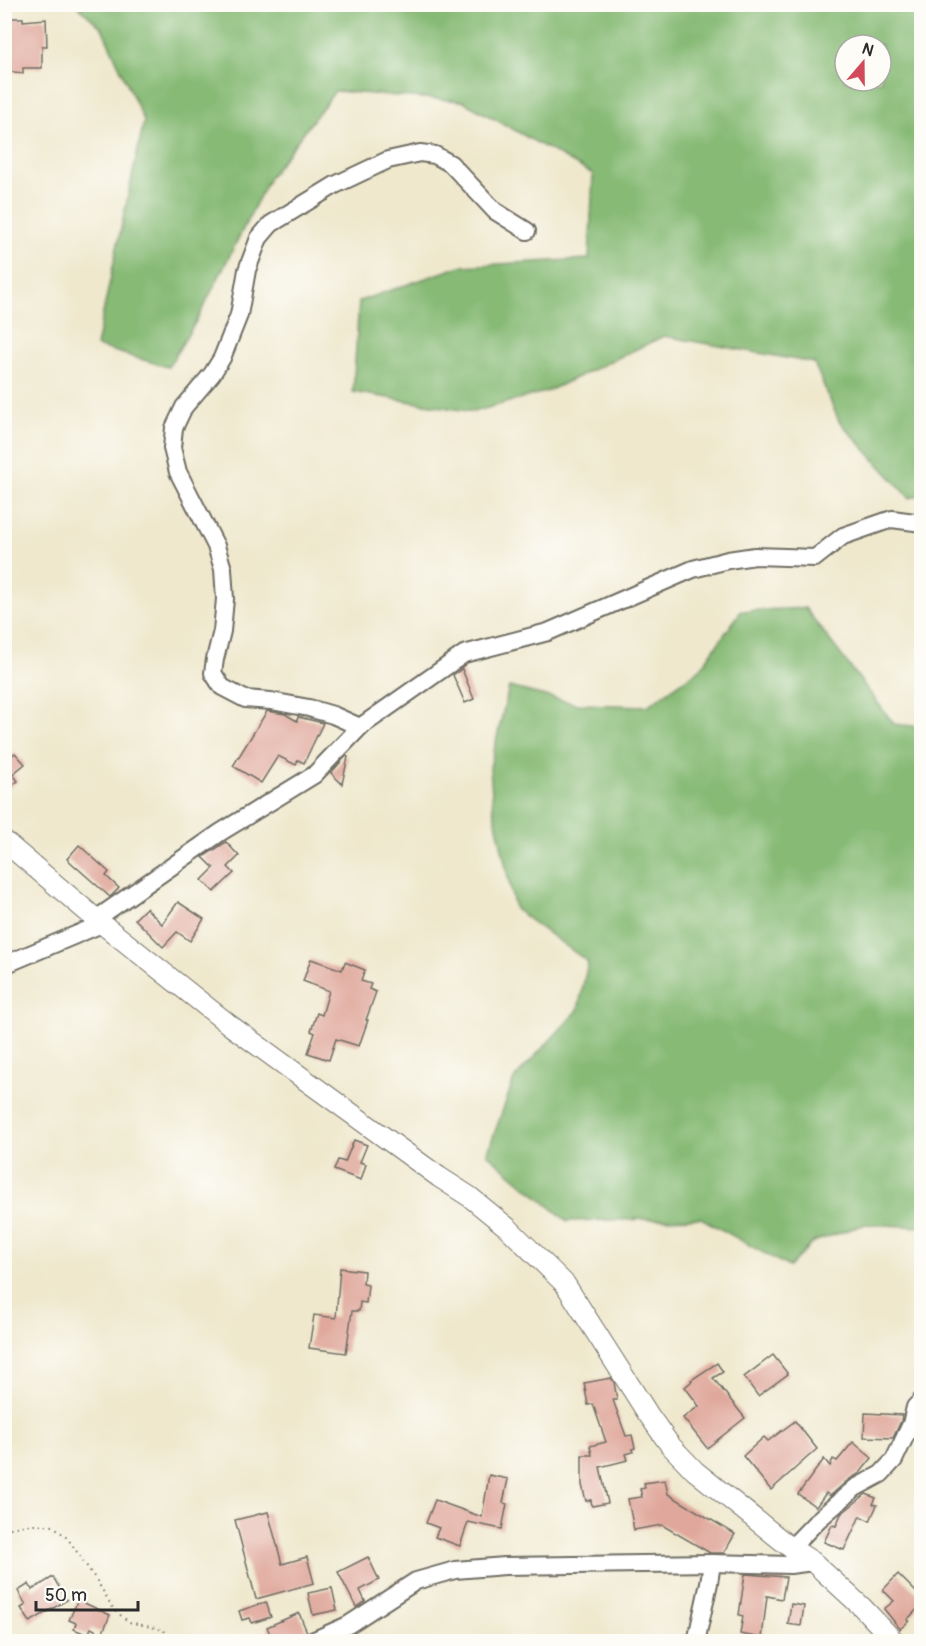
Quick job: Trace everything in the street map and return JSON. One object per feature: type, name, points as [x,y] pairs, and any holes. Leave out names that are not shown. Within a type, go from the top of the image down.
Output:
[{"type":"street","points":[[360,727],[333,715],[309,708],[245,699],[222,687],[213,673],[214,659],[222,630],[225,599],[223,569],[216,546],[178,471],[172,447],[174,428],[184,407],[212,374],[222,358],[239,315],[247,270],[259,238],[271,224],[335,184],[388,160],[420,153],[435,155],[451,164],[495,211],[527,231]]},
{"type":"street","points":[[4,965],[100,921],[221,832],[314,775],[360,727],[464,654],[548,632],[693,569],[755,556],[814,558],[843,536],[892,519],[921,522]]},
{"type":"street","points":[[4,841],[231,1026],[470,1197],[508,1227],[565,1284],[648,1414],[670,1445],[695,1472],[791,1548],[813,1562],[895,1641]]},
{"type":"street","points":[[791,1548],[818,1520],[855,1488],[880,1474],[894,1460],[911,1424],[915,1407],[921,1400]]},
{"type":"street","points":[[310,1641],[348,1624],[416,1581],[454,1570],[505,1566],[712,1563],[790,1565],[813,1562]]},
{"type":"street","points":[[696,1641],[712,1563]]},
{"type":"path","points":[[4,1529],[34,1524],[54,1527],[68,1539],[114,1610],[129,1622],[164,1630],[168,1641]]},
{"type":"green space","points":[[76,5],[921,5],[921,494],[910,498],[839,421],[814,363],[664,336],[548,391],[473,412],[353,392],[359,301],[461,266],[589,259],[593,174],[462,101],[335,91],[269,178],[198,318],[168,367],[96,346],[144,121],[102,28]]},
{"type":"green space","points":[[805,608],[894,724],[921,727],[922,1227],[866,1224],[813,1242],[789,1267],[701,1218],[567,1221],[487,1154],[514,1079],[578,1010],[588,962],[515,909],[493,808],[490,767],[509,687],[577,704],[647,706],[700,669],[741,611]]},
{"type":"building","points":[[23,18],[23,21],[46,19],[47,46],[42,46],[42,68],[23,68],[23,73],[4,71],[4,19]]},
{"type":"building","points":[[462,669],[474,699],[465,703],[453,675]]},
{"type":"building","points":[[267,711],[285,714],[297,721],[298,717],[323,723],[304,763],[298,760],[296,765],[278,756],[261,783],[233,766]]},
{"type":"building","points":[[15,753],[25,764],[13,774],[18,781],[4,791],[4,761]]},
{"type":"building","points":[[346,756],[348,757],[342,784],[331,773]]},
{"type":"building","points":[[226,842],[239,856],[228,867],[234,873],[214,892],[202,880],[214,868],[203,857]]},
{"type":"building","points":[[79,845],[109,872],[106,876],[119,888],[110,897],[67,859]]},
{"type":"building","points":[[178,902],[204,919],[190,941],[177,932],[163,947],[135,919],[146,908],[162,924]]},
{"type":"building","points":[[311,959],[342,970],[345,962],[365,970],[361,981],[371,984],[369,989],[376,992],[359,1046],[336,1039],[329,1060],[308,1053],[315,1033],[311,1031],[317,1013],[322,1015],[329,991],[303,981]]},
{"type":"building","points":[[354,1140],[367,1145],[360,1162],[366,1164],[361,1180],[334,1170],[338,1160],[345,1162]]},
{"type":"building","points":[[340,1268],[364,1271],[363,1284],[368,1285],[366,1303],[360,1302],[359,1311],[352,1311],[346,1353],[309,1348],[314,1315],[336,1318]]},
{"type":"building","points":[[773,1355],[788,1374],[758,1396],[744,1377]]},
{"type":"building","points":[[717,1363],[723,1372],[713,1378],[745,1418],[707,1448],[683,1418],[699,1406],[685,1387],[691,1380]]},
{"type":"building","points":[[611,1378],[614,1382],[617,1400],[613,1400],[626,1436],[632,1435],[635,1448],[632,1449],[633,1452],[626,1454],[628,1460],[600,1467],[608,1503],[592,1506],[591,1500],[586,1501],[582,1485],[582,1455],[592,1455],[590,1446],[606,1442],[593,1404],[588,1405],[584,1383]]},
{"type":"building","points":[[865,1413],[902,1415],[893,1438],[864,1437]]},
{"type":"building","points":[[795,1421],[817,1449],[771,1490],[743,1456],[764,1437],[768,1441]]},
{"type":"building","points":[[853,1442],[872,1458],[860,1473],[830,1496],[826,1493],[816,1507],[798,1494],[824,1459],[830,1466],[833,1459],[837,1461]]},
{"type":"building","points":[[489,1475],[508,1479],[503,1503],[507,1504],[502,1529],[468,1522],[460,1546],[435,1537],[439,1528],[426,1523],[435,1500],[482,1517]]},
{"type":"building","points":[[665,1480],[668,1494],[735,1534],[724,1553],[710,1553],[662,1525],[634,1530],[628,1499],[642,1497],[640,1489],[645,1488],[644,1483]]},
{"type":"building","points":[[866,1494],[876,1498],[873,1504],[877,1505],[870,1521],[860,1516],[844,1550],[824,1542],[832,1525],[836,1526],[841,1514]]},
{"type":"building","points":[[268,1512],[282,1564],[307,1557],[314,1583],[256,1599],[235,1520]]},
{"type":"building","points":[[368,1557],[379,1580],[360,1590],[365,1601],[356,1607],[338,1572]]},
{"type":"building","points":[[745,1574],[786,1577],[782,1599],[767,1596],[762,1638],[740,1634],[743,1616],[739,1615]]},
{"type":"building","points":[[898,1574],[921,1597],[921,1605],[900,1629],[884,1609],[894,1601],[883,1590]]},
{"type":"building","points":[[53,1577],[67,1600],[30,1622],[21,1608],[26,1605],[18,1591],[29,1584],[32,1590]]},
{"type":"building","points":[[332,1588],[337,1610],[313,1615],[308,1593]]},
{"type":"building","points":[[78,1600],[110,1615],[103,1632],[91,1628],[88,1635],[74,1629],[76,1623],[69,1620]]},
{"type":"building","points":[[266,1602],[271,1617],[252,1623],[250,1618],[242,1620],[239,1611]]},
{"type":"building","points":[[791,1604],[804,1606],[801,1626],[788,1624]]},
{"type":"building","points":[[299,1613],[307,1632],[286,1641],[273,1641],[267,1627]]}]
